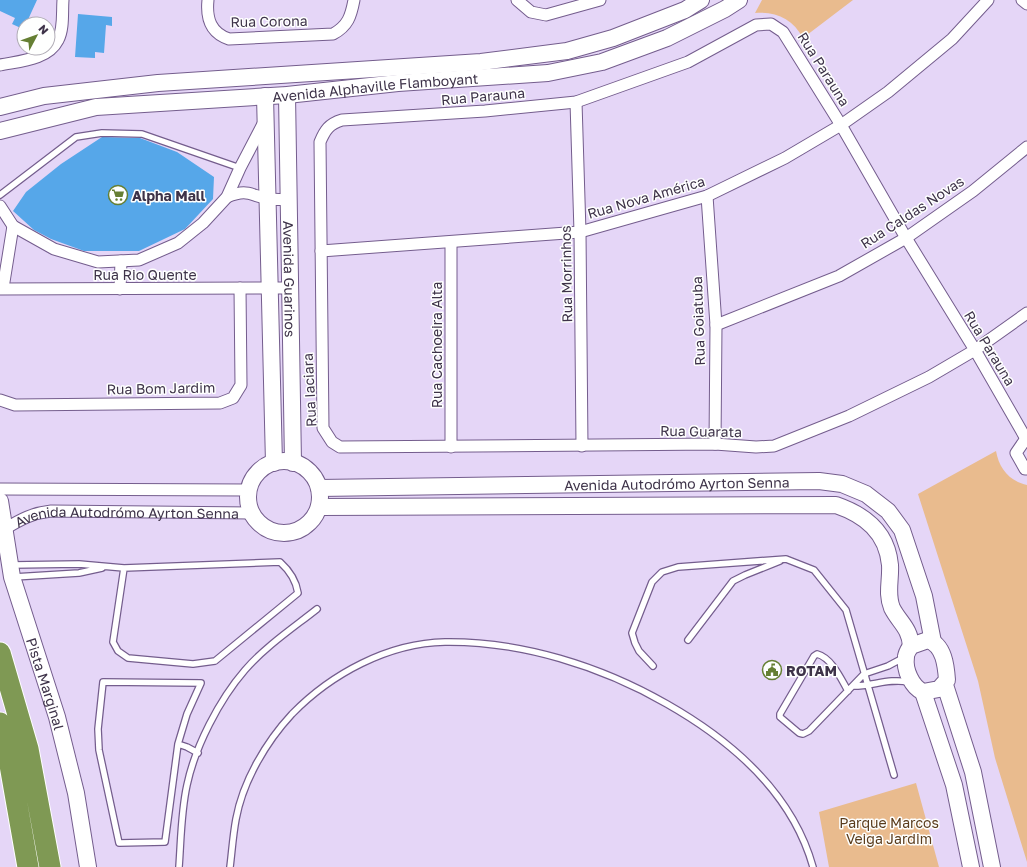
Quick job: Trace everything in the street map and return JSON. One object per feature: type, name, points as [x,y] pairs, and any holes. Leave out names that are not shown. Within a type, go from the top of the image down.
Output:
[{"type":"highway","points":[[0,652],[28,749],[50,867]]},
{"type":"highway","points":[[0,723],[7,748],[28,867]]},
{"type":"street","points":[[0,65],[40,57],[50,50],[58,40],[63,0]]},
{"type":"street","name":"Rua Corona","points":[[208,0],[209,19],[212,27],[219,36],[229,39],[333,34],[343,29],[349,20],[354,0]]},
{"type":"street","points":[[517,0],[532,12],[546,15],[600,0]]},
{"type":"street","name":"Avenida Alphaville Flamboyant","points":[[0,107],[44,96],[158,83],[481,62],[567,51],[613,38],[685,10],[701,0]]},
{"type":"street","name":"Avenida Alphaville Flamboyant","points":[[0,131],[96,106],[287,95],[398,83],[548,73],[602,62],[667,38],[725,9],[739,0]]},
{"type":"street","name":"Rua Nova América","points":[[321,252],[580,232],[707,196],[785,158],[841,125],[888,92],[952,39],[988,0]]},
{"type":"street","points":[[1022,0],[1027,4]]},
{"type":"street","name":"Rua Parauna","points":[[342,120],[485,111],[576,102],[688,62],[756,25],[771,24],[784,32],[841,125],[906,238],[975,350],[1026,437]]},
{"type":"street","points":[[396,67],[398,83]]},
{"type":"street","name":"Avenida Guarinos","points":[[287,95],[293,463]]},
{"type":"street","name":"Avenida Guarinos","points":[[265,96],[271,288],[274,463]]},
{"type":"street","name":"Rua Morrinhos","points":[[576,102],[580,232],[582,446]]},
{"type":"street","points":[[0,206],[13,226],[54,249],[98,262],[139,260],[178,243],[203,223],[227,197],[240,168],[266,120]]},
{"type":"street","name":"Rua Iaciara","points":[[340,448],[332,442],[323,428],[320,142],[324,130],[332,123],[342,120]]},
{"type":"street","name":"Rua Caldas Novas","points":[[716,325],[839,276],[906,238],[973,191],[1027,147]]},
{"type":"street","points":[[227,197],[239,192],[249,192],[268,199],[289,200]]},
{"type":"street","name":"Rua Goiatuba","points":[[707,196],[716,325],[715,444]]},
{"type":"street","points":[[2,289],[13,226]]},
{"type":"street","name":"Rua Cachoeira Alta","points":[[450,447],[451,242]]},
{"type":"street","points":[[120,289],[121,261]]},
{"type":"street","name":"Rua Bom Jardim","points":[[0,400],[16,405],[220,403],[233,398],[241,385],[240,288]]},
{"type":"street","name":"Rua Rio Quente","points":[[2,289],[290,288]]},
{"type":"street","name":"Rua Guarata","points":[[340,448],[715,444],[756,447],[774,446],[856,413],[929,377],[975,350],[1027,313]]},
{"type":"street","points":[[1026,437],[1016,453],[1024,469],[1027,469]]},
{"type":"street","points":[[274,463],[293,463],[309,472],[319,488],[318,507],[313,518],[305,527],[294,532],[287,533],[270,530],[259,523],[252,513],[248,502],[249,490],[258,473],[274,463]]},
{"type":"street","name":"Avenida Autodrómo Ayrton Senna","points":[[319,488],[819,481],[842,484],[872,498],[888,511],[902,530],[924,596],[933,642],[938,647],[943,657],[947,673],[947,680],[945,684],[973,772],[992,867]]},
{"type":"street","name":"Avenida Autodrómo Ayrton Senna","points":[[0,489],[249,490]]},
{"type":"street","name":"Pista Marginal","points":[[0,501],[6,529],[7,572],[57,717],[76,793],[88,867]]},
{"type":"street","name":"Avenida Autodrómo Ayrton Senna","points":[[318,507],[836,504],[854,511],[871,523],[885,543],[890,565],[888,596],[892,608],[910,635],[907,670],[918,688],[954,785],[971,867]]},
{"type":"street","name":"Avenida Autodrómo Ayrton Senna","points":[[6,529],[23,518],[37,512],[52,511],[252,513]]},
{"type":"street","points":[[908,651],[922,641],[933,642]]},
{"type":"street","points":[[918,688],[939,689],[945,684]]},
{"type":"lane","points":[[0,195],[76,137],[102,133],[142,134],[240,168]]},
{"type":"lane","points":[[688,640],[733,582],[745,575],[786,559]]},
{"type":"lane","points":[[653,666],[639,651],[634,643],[632,633],[652,582],[662,572],[678,567],[786,559],[814,570],[846,610],[894,775]]},
{"type":"lane","points":[[7,572],[59,564],[124,568],[280,562],[289,569],[296,584],[298,593],[215,661],[193,664],[128,658],[118,651],[114,642],[124,568]]},
{"type":"lane","points":[[59,564],[60,574]]},
{"type":"lane","points":[[7,572],[60,574],[92,571],[105,567]]},
{"type":"lane","points":[[178,867],[182,813],[186,786],[198,753],[226,695],[246,669],[276,641],[317,609]]},
{"type":"lane","points":[[230,867],[236,819],[247,783],[255,766],[272,739],[300,706],[329,682],[365,662],[409,647],[444,642],[491,646],[561,660],[622,681],[680,711],[722,740],[743,757],[766,780],[793,819],[813,867]]},
{"type":"lane","points":[[848,691],[828,661],[823,656],[817,654],[814,656],[795,688],[780,714],[780,717],[799,733],[803,734],[809,731],[854,686],[864,674],[902,660],[908,651]]},
{"type":"lane","points":[[854,686],[868,686],[891,680],[918,688]]},
{"type":"lane","points":[[103,682],[201,683],[187,714],[178,744],[173,771],[172,792],[165,842],[119,843],[99,750],[98,729],[103,682]]},
{"type":"lane","points":[[178,744],[198,753]]},
{"type":"green space","points":[[762,0],[853,0],[803,38],[799,31],[789,21],[770,13],[755,13]]},
{"type":"green space","points":[[996,451],[1002,468],[1006,473],[1015,480],[1027,485],[1027,862],[995,758],[978,681],[918,494]]},
{"type":"green space","name":"Parque Marcos Veiga Jardim","points":[[916,783],[939,867],[829,867],[819,812]]},
{"type":"building","points":[[0,0],[37,0],[30,16],[16,16],[16,26],[12,24],[15,18],[0,11]]},
{"type":"building","points":[[78,14],[112,17],[112,26],[106,25],[104,53],[95,52],[95,58],[75,57]]},
{"type":"building","name":"Alpha Mall","points":[[102,137],[140,138],[177,152],[214,177],[213,199],[185,229],[139,251],[84,251],[51,239],[34,230],[13,211],[26,192],[61,164]]},
{"type":"place","name":"Alpha Mall","points":[[118,195]]},
{"type":"place","name":"ROTAM","points":[[772,670]]}]
